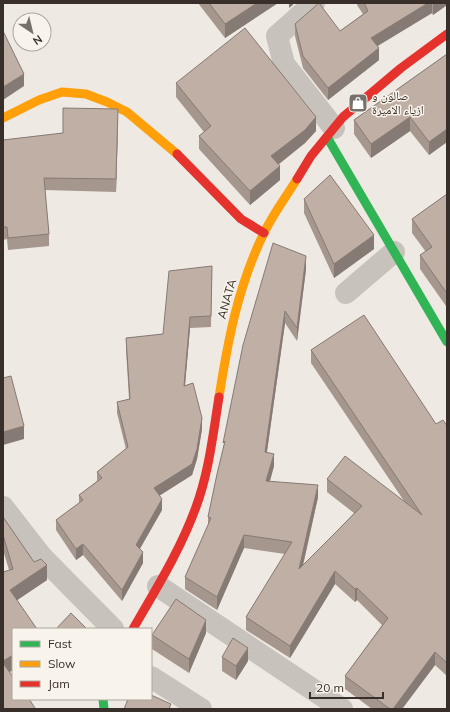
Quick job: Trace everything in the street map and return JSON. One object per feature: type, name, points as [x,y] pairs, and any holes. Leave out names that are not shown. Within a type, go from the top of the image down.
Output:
[{"type":"street","points":[[314,3],[276,36],[284,64],[331,132],[394,252],[447,342]]},
{"type":"street","name":"ANATA","points":[[133,628],[174,559],[196,507],[209,462],[228,344],[240,291],[264,233],[311,156],[343,117],[400,68],[447,34]]},
{"type":"street","points":[[3,118],[33,102],[62,92],[86,94],[107,102],[126,112],[171,148],[241,219],[264,233]]},
{"type":"street","points":[[346,293],[394,252]]},
{"type":"street","points":[[3,507],[42,557],[112,628]]},
{"type":"street","points":[[158,586],[342,709]]},
{"type":"street","points":[[152,678],[202,709]]},
{"type":"building","points":[[209,3],[257,3],[225,24]]},
{"type":"building","points":[[319,3],[340,31],[368,11],[364,3],[428,3],[371,38],[379,48],[328,88],[303,56],[295,24]]},
{"type":"building","points":[[245,28],[316,117],[305,130],[271,156],[280,166],[250,191],[199,136],[211,126],[176,83]]},
{"type":"building","points":[[3,31],[24,74],[3,87]]},
{"type":"building","points":[[447,54],[447,129],[429,142],[410,117],[371,144],[354,120]]},
{"type":"building","points":[[63,108],[118,109],[116,179],[44,178],[49,234],[8,238],[7,227],[3,227],[3,140],[63,133]]},
{"type":"building","points":[[330,175],[374,235],[334,264],[304,199]]},
{"type":"building","points":[[447,194],[446,292],[420,255],[432,247],[412,219]]},
{"type":"building","points":[[273,243],[306,256],[297,328],[285,311],[265,452],[274,454],[266,481],[318,485],[299,569],[362,506],[327,479],[345,456],[422,515],[311,350],[364,315],[436,424],[443,420],[447,426],[447,663],[435,652],[393,709],[390,709],[345,676],[388,618],[357,588],[355,589],[335,571],[290,646],[246,617],[292,542],[244,535],[217,597],[185,577],[211,518],[208,517],[225,441],[223,443],[243,345]]},
{"type":"building","points":[[212,266],[211,316],[190,317],[184,386],[193,383],[202,418],[197,449],[192,464],[154,488],[162,499],[136,545],[143,552],[122,590],[83,544],[76,549],[56,520],[83,500],[79,495],[102,478],[97,472],[128,447],[117,402],[130,399],[126,338],[163,334],[169,271]]},
{"type":"building","points":[[11,376],[24,426],[3,432],[3,378]]},
{"type":"building","points":[[3,517],[34,562],[41,559],[47,565],[10,590],[36,628],[12,628],[12,656],[3,661],[3,572],[13,569],[3,535]]},
{"type":"building","points":[[176,599],[206,620],[189,659],[152,635]]},
{"type":"building","points":[[71,613],[86,628],[57,628]]},
{"type":"building","points":[[233,638],[248,648],[236,666],[222,657]]},
{"type":"building","points":[[3,663],[12,676],[12,700],[30,700],[35,708],[3,709]]},
{"type":"building","points":[[152,695],[171,704],[169,709],[124,709],[128,700],[152,700]]},
{"type":"traffic: fast","points":[[327,137],[447,342]]},
{"type":"traffic: fast","points":[[103,700],[104,709]]},
{"type":"traffic: slow","points":[[3,118],[39,100],[62,92],[86,94],[127,112],[177,154]]},
{"type":"traffic: slow","points":[[219,397],[230,334],[247,273],[275,212],[297,179]]},
{"type":"traffic: jam","points":[[297,179],[311,156],[343,117],[401,68],[447,34]]},
{"type":"traffic: jam","points":[[177,154],[241,219],[264,233]]},
{"type":"traffic: jam","points":[[134,628],[183,539],[196,507],[204,480],[213,439],[219,397]]},
{"type":"place","name":"صالون و ازياء الاميرة","points":[[358,103]]}]
